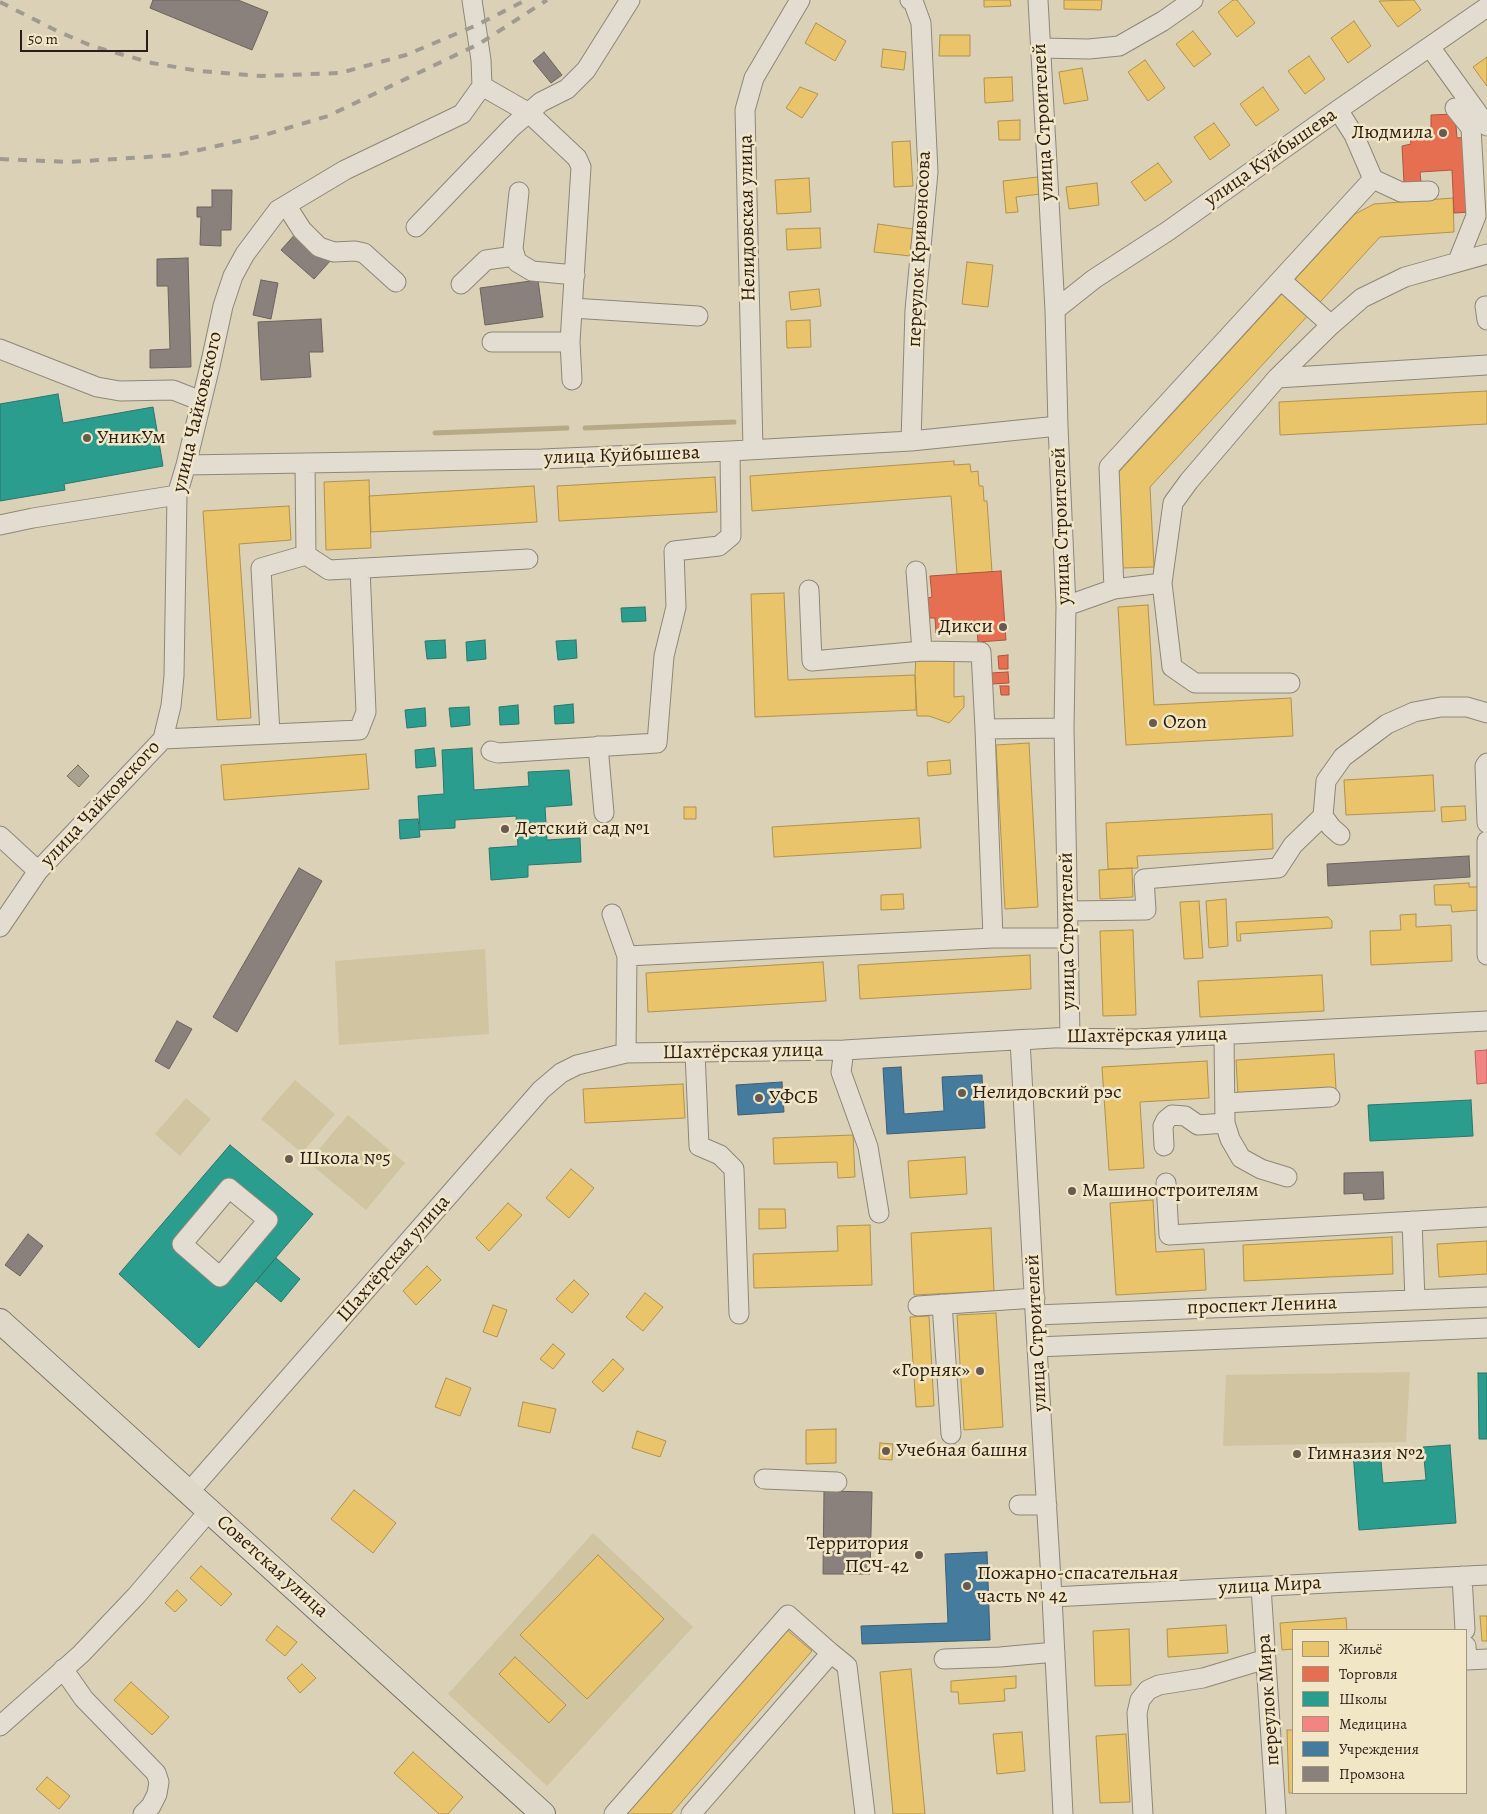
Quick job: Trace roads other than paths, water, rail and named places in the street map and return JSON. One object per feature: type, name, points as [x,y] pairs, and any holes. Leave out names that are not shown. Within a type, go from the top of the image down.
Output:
[{"type":"main road","name":"Советская улица","points":[[0,1321],[543,1814]]},
{"type":"street","points":[[472,0],[481,60],[482,86],[529,113],[577,158],[581,167],[570,342],[572,380]]},
{"type":"street","points":[[416,227],[512,127],[541,102],[567,89],[586,70],[630,0]]},
{"type":"street","name":"Нелидовская улица","points":[[753,449],[745,110],[754,78],[800,0]]},
{"type":"street","name":"переулок Кривоносова","points":[[910,0],[921,23],[928,172],[916,310],[912,441]]},
{"type":"street","name":"улица Строителей","points":[[1038,0],[1055,310],[1066,606],[1064,728],[1070,1038],[1020,1040],[1063,1814]]},
{"type":"street","points":[[1040,48],[1089,49],[1120,46],[1163,22],[1193,0]]},
{"type":"street","name":"улица Куйбышева","points":[[1055,310],[1094,279],[1168,231],[1487,7]]},
{"type":"street","points":[[1430,46],[1487,126]]},
{"type":"street","name":"улица Чайковского","points":[[0,927],[38,871],[163,739],[171,706],[174,676],[177,494],[186,465],[223,306],[233,276],[245,254],[278,210],[345,170],[462,114],[482,86]]},
{"type":"street","points":[[1455,108],[1471,128],[1476,216],[1458,261]]},
{"type":"street","points":[[1338,110],[1354,135],[1373,180],[1401,192],[1429,191]]},
{"type":"street","points":[[1114,589],[1110,467],[1373,180]]},
{"type":"street","points":[[519,192],[513,249],[517,262],[532,271],[575,275]]},
{"type":"street","points":[[286,206],[302,230],[319,247],[334,252],[355,251],[364,253],[396,282]]},
{"type":"street","points":[[1290,683],[1195,683],[1172,667],[1162,583],[1174,503],[1189,481],[1277,378],[1331,325],[1362,298],[1405,277],[1487,254]]},
{"type":"street","points":[[461,284],[486,260],[514,256]]},
{"type":"street","points":[[1281,280],[1331,325]]},
{"type":"street","points":[[1487,306],[1485,306],[1487,320]]},
{"type":"street","points":[[572,308],[698,316]]},
{"type":"street","points":[[492,342],[570,342]]},
{"type":"street","points":[[0,349],[97,387],[120,391],[172,390],[201,401]]},
{"type":"street","points":[[1277,378],[1487,365]]},
{"type":"street","name":"улица Куйбышева","points":[[186,465],[542,459],[730,451],[912,441],[1058,426]]},
{"type":"street","points":[[491,751],[498,753],[657,744],[664,656],[676,607],[674,551],[719,546],[731,536],[730,451]]},
{"type":"street","points":[[305,463],[306,555]]},
{"type":"street","points":[[0,525],[177,494]]},
{"type":"street","points":[[270,734],[261,568],[306,555],[329,570],[528,559]]},
{"type":"street","points":[[163,739],[359,730],[366,712],[360,568]]},
{"type":"street","points":[[916,571],[922,651]]},
{"type":"street","points":[[1066,606],[1114,589],[1162,583]]},
{"type":"street","points":[[809,590],[812,661],[922,651],[981,652],[993,938]]},
{"type":"street","points":[[1340,835],[1323,816],[1326,780],[1343,756],[1387,724],[1414,712],[1442,707],[1467,707],[1487,713]]},
{"type":"street","points":[[985,729],[1064,728]]},
{"type":"street","points":[[598,746],[604,813]]},
{"type":"street","points":[[1487,764],[1485,766],[1487,823]]},
{"type":"street","points":[[1068,911],[1146,910],[1144,879],[1278,868],[1293,845],[1323,816]]},
{"type":"street","points":[[0,836],[38,871]]},
{"type":"street","points":[[1487,840],[1487,955]]},
{"type":"street","points":[[612,914],[626,956],[626,1054]]},
{"type":"street","points":[[626,956],[993,938],[1068,938]]},
{"type":"street","name":"Шахтёрская улица","points":[[1070,1038],[1136,1039],[1487,1021]]},
{"type":"street","points":[[1224,1035],[1225,1123],[1230,1138],[1241,1158],[1261,1169],[1287,1177]]},
{"type":"street","name":"Шахтёрская улица","points":[[189,1492],[541,1090],[561,1073],[577,1065],[626,1054],[844,1050],[1020,1040]]},
{"type":"street","points":[[844,1050],[841,1072],[868,1147],[880,1213]]},
{"type":"street","points":[[695,1052],[699,1146],[720,1155],[734,1169],[739,1314]]},
{"type":"street","points":[[1225,1103],[1330,1097]]},
{"type":"street","points":[[1164,1146],[1163,1126],[1172,1115],[1184,1116],[1198,1125],[1225,1123]]},
{"type":"street","points":[[1166,1183],[1169,1235],[1487,1217]]},
{"type":"street","points":[[229,1188],[268,1220],[220,1277],[182,1244],[229,1188]]},
{"type":"street","points":[[1412,1221],[1415,1300]]},
{"type":"street","name":"проспект Ленина","points":[[918,1306],[942,1304],[1036,1307],[1487,1297]]},
{"type":"street","points":[[942,1304],[951,1434]]},
{"type":"street","name":"проспект Ленина","points":[[1037,1347],[1487,1328]]},
{"type":"street","points":[[764,1479],[837,1482]]},
{"type":"street","points":[[1019,1505],[1046,1505]]},
{"type":"street","points":[[0,1726],[81,1654],[136,1596],[210,1510]]},
{"type":"street","name":"улица Мира","points":[[1052,1596],[1487,1575]]},
{"type":"street","points":[[1462,1576],[1465,1629]]},
{"type":"street","name":"переулок Мира","points":[[1261,1586],[1276,1814]]},
{"type":"street","points":[[614,1814],[788,1615],[847,1666],[865,1814]]},
{"type":"street","points":[[944,1658],[1000,1657],[1055,1652]]},
{"type":"street","points":[[692,1814],[831,1653]]},
{"type":"street","points":[[1143,1814],[1137,1713],[1140,1700],[1148,1690],[1159,1685],[1203,1678],[1266,1658]]},
{"type":"street","points":[[1467,1660],[1487,1659]]},
{"type":"street","points":[[63,1669],[84,1699],[156,1772],[159,1782],[157,1794],[151,1806],[143,1814]]},
{"type":"waterway","points":[[585,428],[734,422]]},
{"type":"waterway","points":[[435,433],[567,428]]},
{"type":"railway","points":[[0,2],[57,31],[92,46],[152,63],[199,71],[261,76],[340,73],[406,55],[477,25],[526,0]]},
{"type":"railway","points":[[0,159],[69,162],[177,155],[261,136],[328,116],[479,44],[547,0]]},
{"type":"place","name":"Людмила","points":[[1443,133]]},
{"type":"place","name":"УникУм","points":[[87,438]]},
{"type":"place","name":"Дикси","points":[[1003,627]]},
{"type":"place","name":"Ozon","points":[[1153,723]]},
{"type":"place","name":"Детский сад №1","points":[[505,829]]},
{"type":"place","name":"Нелидовский рэс","points":[[962,1093]]},
{"type":"place","name":"УФСБ","points":[[759,1098]]},
{"type":"place","name":"Школа №5","points":[[289,1159]]},
{"type":"place","name":"Машиностроителям","points":[[1072,1191]]},
{"type":"place","name":"«Горняк»","points":[[980,1371]]},
{"type":"place","name":"Учебная башня","points":[[886,1451]]},
{"type":"place","name":"Гимназия №2","points":[[1297,1454]]},
{"type":"place","name":"Территория ПСЧ-42","points":[[919,1555]]},
{"type":"place","name":"Пожарно-спасательная часть № 42","points":[[967,1586]]}]
